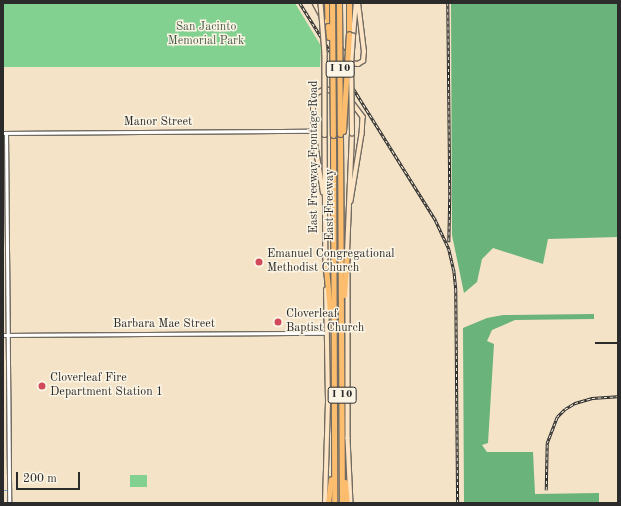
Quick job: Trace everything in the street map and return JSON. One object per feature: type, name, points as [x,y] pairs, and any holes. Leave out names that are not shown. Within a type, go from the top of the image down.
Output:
[{"type":"highway","points":[[327,3],[332,76]]},
{"type":"highway","name":"East Freeway","points":[[332,3],[334,503]]},
{"type":"highway","name":"East Freeway","points":[[340,3],[342,503]]},
{"type":"highway","points":[[341,134],[349,22],[348,3]]},
{"type":"highway","points":[[341,334],[347,252]]},
{"type":"highway","points":[[326,268],[333,335]]},
{"type":"highway","points":[[326,503],[333,450]]},
{"type":"highway","points":[[342,457],[347,503]]},
{"type":"main road","points":[[315,3],[345,57],[354,65],[361,63],[364,57],[357,3]]},
{"type":"main road","name":"East Freeway Frontage Road","points":[[321,3],[325,54],[326,333],[328,400],[326,503]]},
{"type":"main road","points":[[351,503],[348,438],[347,252],[352,134],[351,65],[357,3]]},
{"type":"main road","points":[[325,203],[313,131],[314,96],[325,89],[344,94],[361,113],[364,121],[348,217]]},
{"type":"street","name":"Manor Street","points":[[4,133],[313,131]]},
{"type":"street","points":[[4,133],[9,503]]},
{"type":"street","name":"Barbara Mae Street","points":[[3,335],[326,333]]},
{"type":"green space","name":"San Jacinto Memorial Park","points":[[3,3],[295,3],[321,46],[320,67],[3,67]]},
{"type":"green space","points":[[451,3],[618,3],[618,237],[548,239],[543,264],[493,248],[482,259],[477,282],[464,293],[452,235]]},
{"type":"green space","points":[[594,314],[594,319],[515,320],[492,330],[487,341],[494,344],[488,443],[482,445],[487,452],[533,452],[535,494],[599,493],[599,503],[464,503],[463,328],[487,318],[503,315]]},
{"type":"green space","points":[[130,475],[147,475],[147,487],[130,487]]},
{"type":"waterway","points":[[3,490],[8,490]]},
{"type":"railway","points":[[300,3],[436,221],[449,249],[454,270],[456,290],[458,503]]},
{"type":"railway","points":[[448,3],[449,242]]},
{"type":"railway","points":[[595,343],[618,343]]},
{"type":"railway","points":[[546,490],[547,443],[557,417],[565,409],[575,403],[592,398],[618,396]]},
{"type":"place","name":"Emanuel Congregational Methodist Church","points":[[259,262]]},
{"type":"place","name":"Cloverleaf Baptist Church","points":[[278,322]]},
{"type":"place","name":"Cloverleaf Fire Department Station 1","points":[[42,386]]}]
